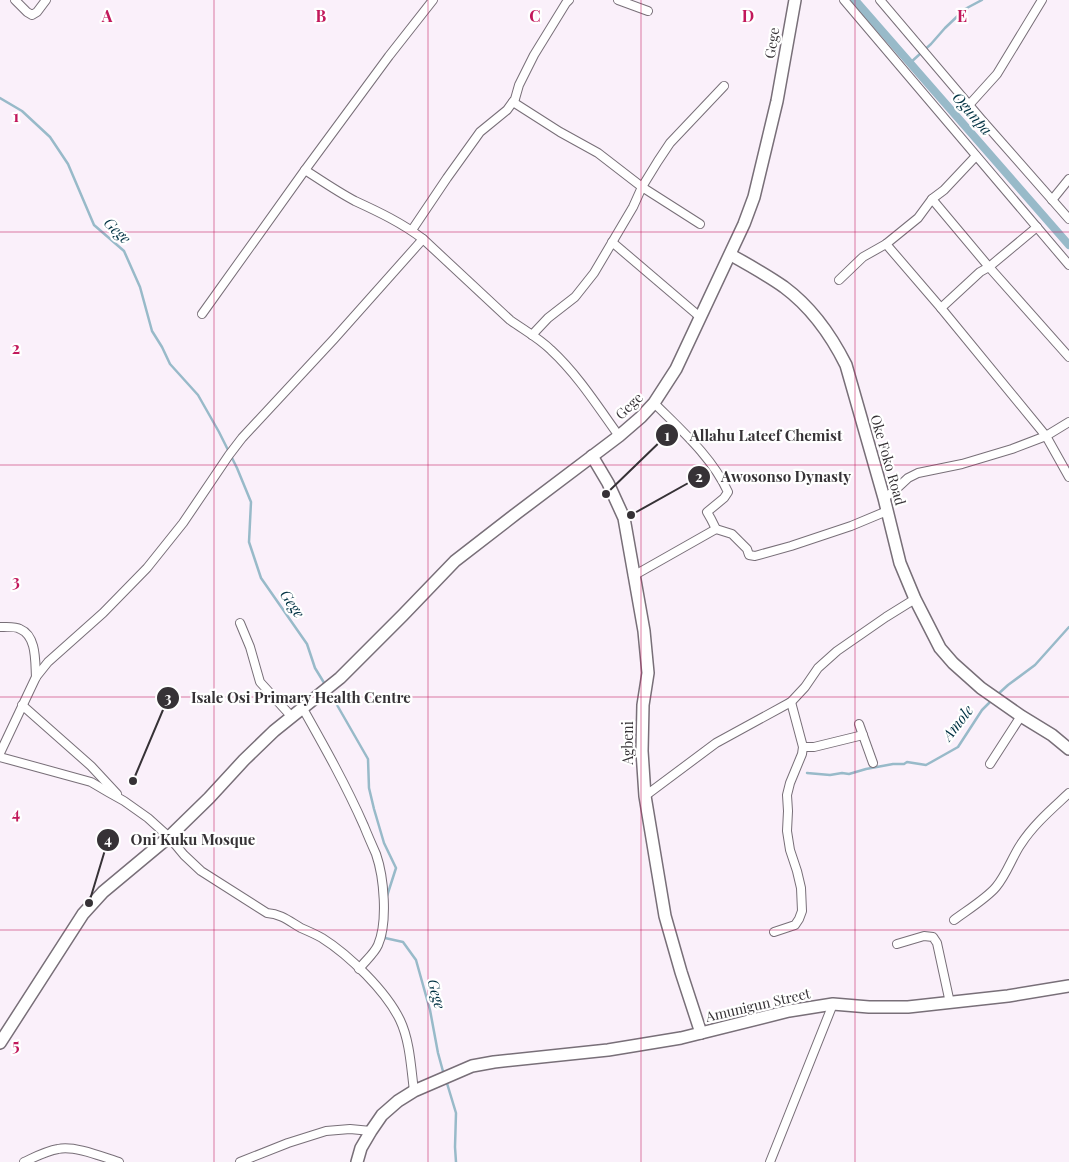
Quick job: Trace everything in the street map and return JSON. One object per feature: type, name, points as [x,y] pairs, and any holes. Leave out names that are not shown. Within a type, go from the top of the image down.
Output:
[{"type":"street","points":[[15,0],[32,15],[37,12],[46,0]]},
{"type":"street","points":[[202,314],[305,170],[433,0]]},
{"type":"street","points":[[412,230],[480,132],[507,110],[513,102],[534,55],[569,0]]},
{"type":"street","points":[[618,0],[648,11]]},
{"type":"street","name":"Gege","points":[[0,1043],[83,914],[103,892],[169,836],[209,798],[274,730],[340,678],[455,561],[619,436],[641,418],[654,403],[676,369],[731,255],[754,196],[777,101],[795,0]]},
{"type":"street","points":[[844,0],[1069,265]]},
{"type":"street","points":[[880,0],[1069,219]]},
{"type":"street","points":[[969,105],[997,74],[1042,0]]},
{"type":"street","points":[[532,335],[548,318],[575,297],[594,273],[658,160],[670,143],[724,86]]},
{"type":"street","points":[[513,102],[560,132],[598,153],[642,187],[700,224]]},
{"type":"street","points":[[839,280],[863,257],[886,244],[918,218],[932,199],[944,190],[976,156]]},
{"type":"street","points":[[305,170],[334,189],[412,230],[423,239],[510,320],[538,338],[552,350],[574,375],[619,436]]},
{"type":"street","points":[[1052,200],[1069,179]]},
{"type":"street","points":[[932,199],[1069,357]]},
{"type":"street","points":[[941,308],[980,272],[1037,227]]},
{"type":"street","points":[[0,753],[36,677],[48,662],[103,613],[147,568],[184,523],[228,455],[242,438],[423,239]]},
{"type":"street","points":[[612,242],[700,317]]},
{"type":"street","points":[[886,244],[1046,436],[1069,478]]},
{"type":"street","name":"Oke Foko Road","points":[[731,255],[784,287],[816,318],[836,346],[846,365],[884,498],[900,563],[915,600],[940,648],[953,663],[995,698],[1052,735],[1069,749]]},
{"type":"street","points":[[654,403],[711,463],[724,483],[728,492],[724,498],[706,512],[716,529],[732,534],[749,555],[755,556],[791,546],[887,511]]},
{"type":"street","points":[[884,498],[908,478],[918,473],[962,464],[1012,449],[1046,436],[1069,422]]},
{"type":"street","name":"Agbeni","points":[[592,456],[608,483],[624,518],[644,631],[648,673],[643,705],[642,732],[645,796],[665,916],[701,1033]]},
{"type":"street","points":[[633,576],[716,529]]},
{"type":"street","points":[[645,796],[716,743],[791,702],[805,687],[818,668],[837,651],[886,617],[915,600]]},
{"type":"street","points":[[240,623],[250,647],[260,682],[291,716]]},
{"type":"street","points":[[0,627],[19,628],[29,636],[33,644],[36,677]]},
{"type":"street","points":[[774,932],[795,924],[800,919],[802,911],[801,888],[790,850],[787,831],[787,795],[803,747],[791,702]]},
{"type":"street","points":[[22,705],[91,766],[124,801]]},
{"type":"street","points":[[302,707],[353,802],[376,855],[382,877],[384,907],[381,934],[378,945],[358,969]]},
{"type":"street","points":[[990,764],[1021,716]]},
{"type":"street","points":[[859,724],[873,763]]},
{"type":"street","points":[[803,747],[814,747],[863,735]]},
{"type":"street","points":[[0,757],[91,782],[124,801],[148,818],[169,836],[184,855],[201,871],[267,913],[277,914],[320,937],[339,950],[381,993],[391,1005],[400,1021],[406,1039],[414,1091]]},
{"type":"street","points":[[954,920],[996,887],[1026,837],[1052,808],[1069,794]]},
{"type":"street","points":[[897,944],[924,936],[933,937],[937,943],[950,1003]]},
{"type":"street","name":"Amunigun Street","points":[[357,1162],[361,1148],[382,1114],[414,1091],[472,1066],[608,1050],[680,1038],[789,1011],[833,1004],[869,1007],[908,1007],[1008,996],[1069,986]]},
{"type":"street","points":[[770,1162],[833,1004]]},
{"type":"street","points":[[240,1162],[288,1143],[326,1131],[350,1129],[370,1131]]},
{"type":"street","points":[[24,1162],[59,1148],[69,1148],[119,1162]]},
{"type":"waterway","name":"Ogunpa","points":[[855,0],[1069,245]]},
{"type":"waterway","points":[[910,63],[965,9],[982,0]]},
{"type":"waterway","name":"Gege","points":[[0,98],[22,111],[50,137],[68,164],[94,225],[124,251],[140,287],[152,331],[170,364],[198,395],[237,468],[251,502],[249,542],[261,578],[307,644],[315,668],[326,686]]},
{"type":"waterway","name":"Amole","points":[[996,696],[1035,665],[1069,627]]},
{"type":"waterway","name":"Gege","points":[[329,691],[368,759],[369,788],[374,809],[384,843],[396,868],[387,896]]},
{"type":"waterway","name":"Amole","points":[[807,773],[849,774],[907,762],[926,765],[958,747],[982,710],[992,700]]},
{"type":"waterway","name":"Gege","points":[[385,934],[385,938],[403,942],[416,960],[430,1010],[444,1075]]},
{"type":"waterway","name":"Gege","points":[[446,1080],[456,1113],[456,1162]]},
{"type":"place","name":"Allahu Lateef Chemist","points":[[606,494]]},
{"type":"place","name":"Awosonso Dynasty","points":[[631,515]]},
{"type":"place","name":"Isale Osi Primary Health Centre","points":[[133,781]]},
{"type":"place","name":"Oni Kuku Mosque","points":[[89,903]]}]
